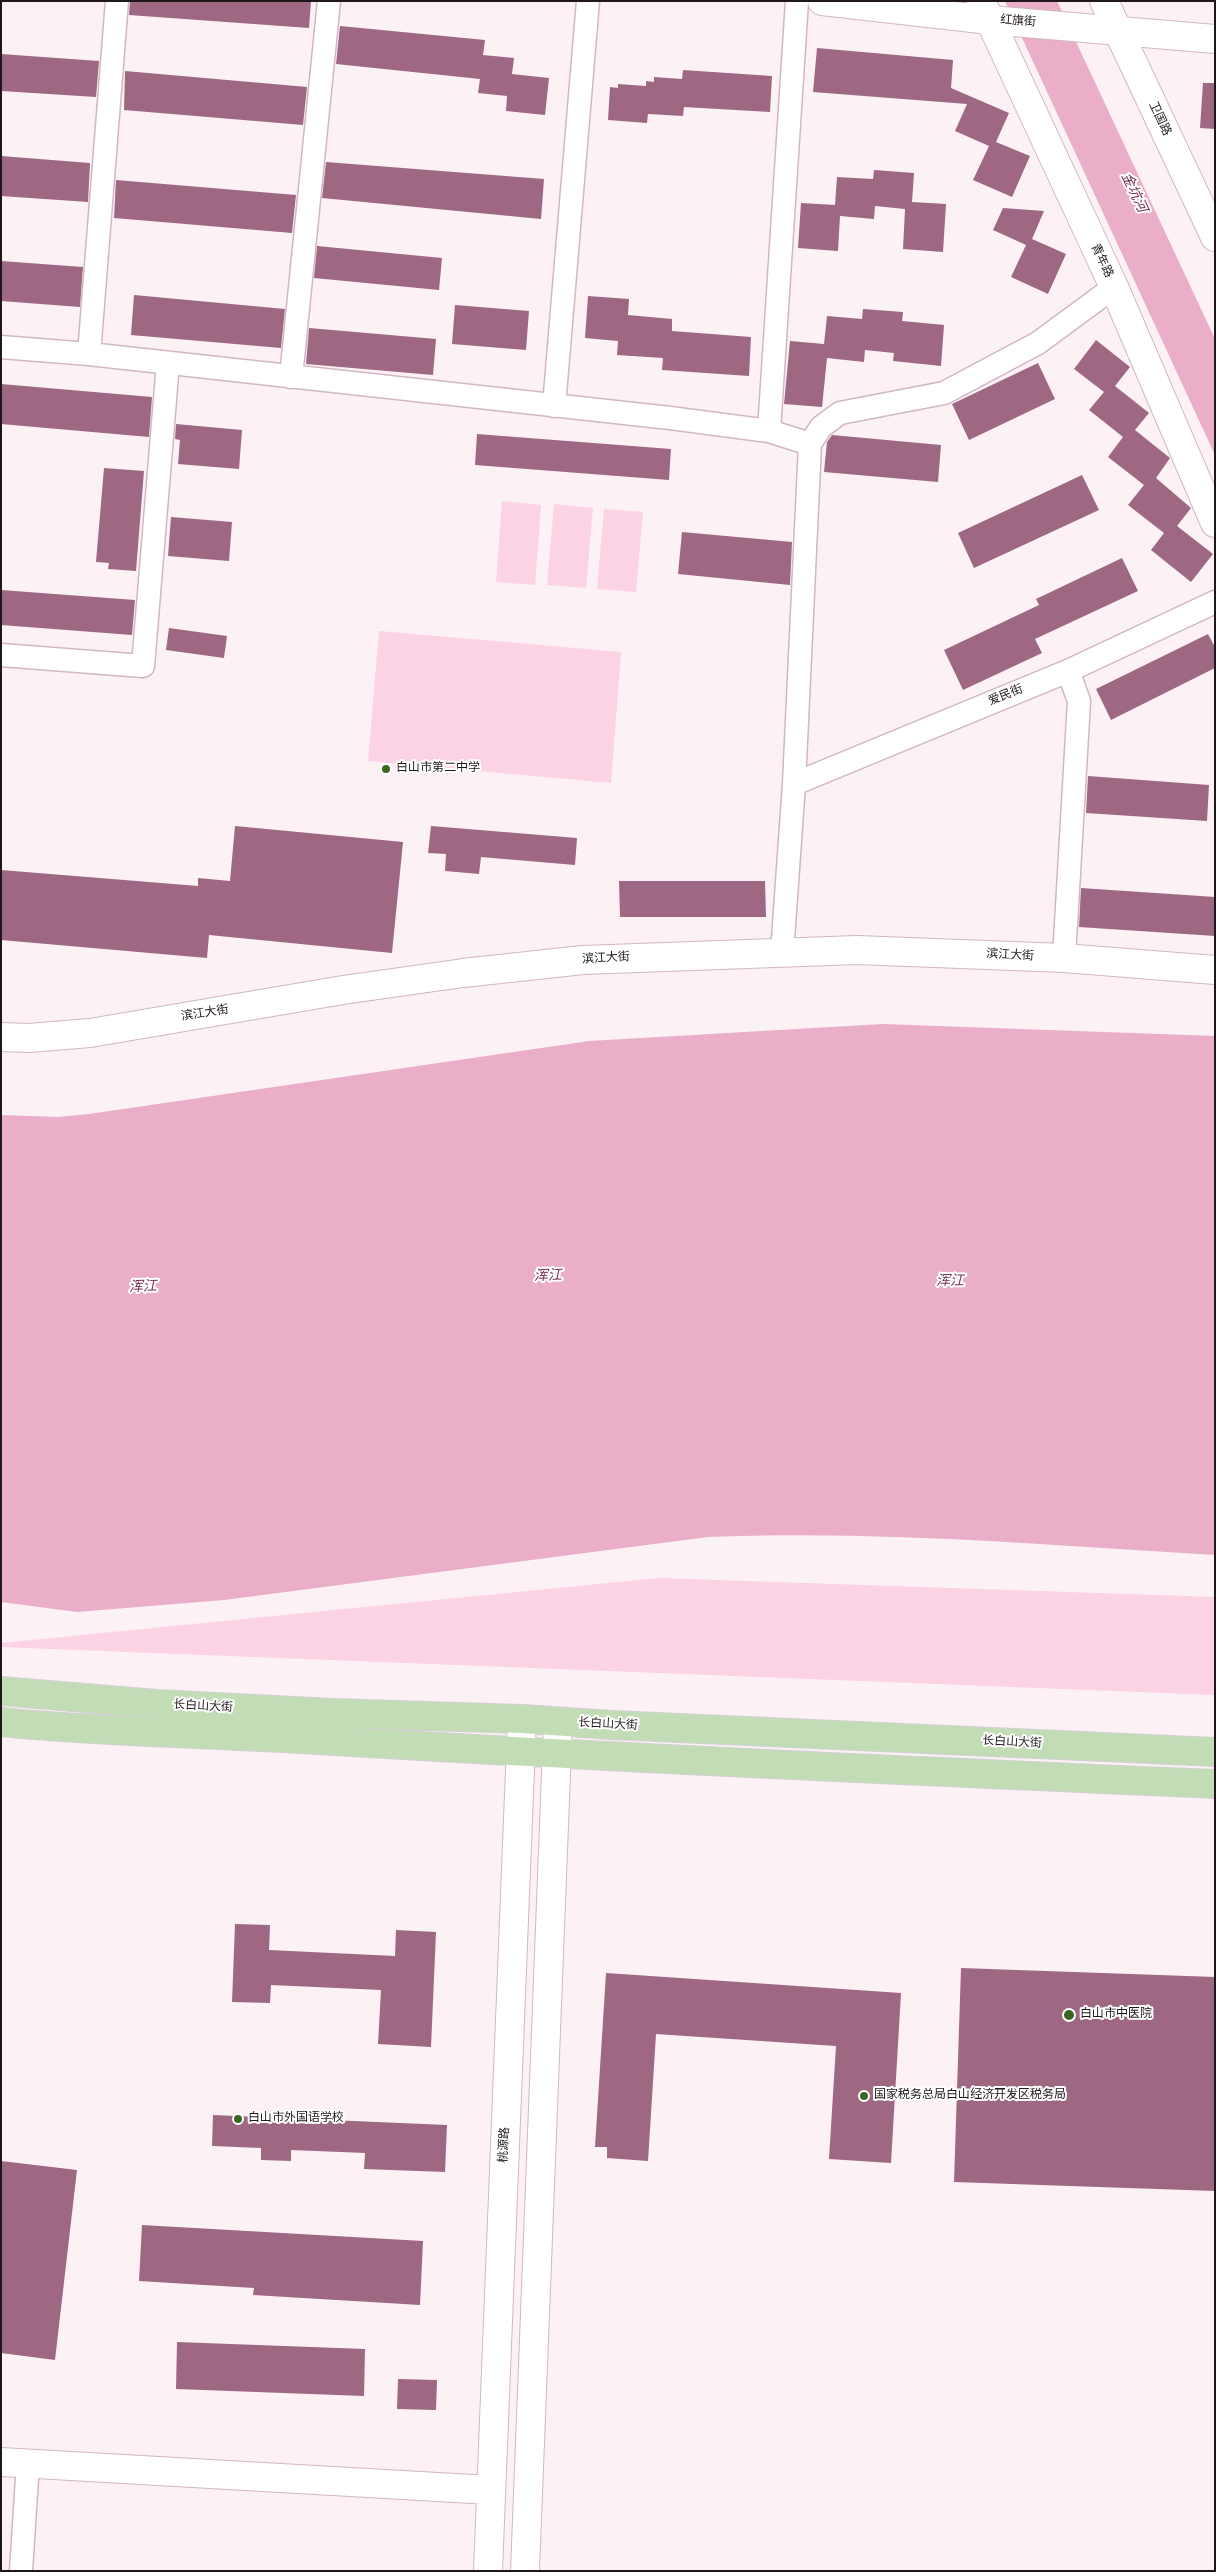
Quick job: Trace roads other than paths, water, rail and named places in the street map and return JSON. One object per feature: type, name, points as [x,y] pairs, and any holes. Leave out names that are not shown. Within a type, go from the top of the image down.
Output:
[{"type":"main road","name":"长白山大街","points":[[1,1691],[157,1704],[333,1713],[522,1719],[1215,1752]]},
{"type":"main road","points":[[1,1722],[131,1732],[308,1739],[522,1752],[1215,1784]]},
{"type":"street","points":[[89,354],[117,1]]},
{"type":"street","points":[[292,376],[329,1]]},
{"type":"street","points":[[554,406],[588,1]]},
{"type":"street","points":[[769,431],[797,1]]},
{"type":"street","name":"红旗街","points":[[822,1],[994,14],[1090,28],[1215,39]]},
{"type":"street","name":"卫国路","points":[[1104,1],[1215,237]]},
{"type":"street","name":"青年路","points":[[994,14],[1215,523]]},
{"type":"street","points":[[782,953],[794,784],[810,444],[821,427],[840,412],[944,393],[1038,343],[1114,287]]},
{"type":"street","points":[[1,347],[89,354],[292,376],[769,431],[810,444]]},
{"type":"street","points":[[1,655],[143,666],[168,363]]},
{"type":"street","name":"爱民街","points":[[794,784],[1068,671],[1215,602]]},
{"type":"street","points":[[1064,958],[1078,701],[1068,671]]},
{"type":"street","name":"滨江大街","points":[[1,1037],[29,1038],[90,1032],[389,984],[583,960],[857,950],[1064,958],[1215,970]]},
{"type":"street","name":"桃源路","points":[[488,2571],[522,1719]]},
{"type":"street","points":[[525,2571],[559,1753],[558,1722]]},
{"type":"street","points":[[1,2462],[490,2490]]},
{"type":"street","points":[[22,2571],[28,2463]]},
{"type":"water","name":"金坑河","points":[[1005,1],[1057,1],[1215,339],[1215,455]]},
{"type":"water","name":"浑江","points":[[883,1024],[1215,1036],[1215,1555],[899,1537],[772,1535],[708,1537],[224,1600],[77,1612],[1,1602],[1,1115],[58,1117],[89,1114],[589,1041]]},
{"type":"place","name":"白山市第二中学","points":[[386,769]]},
{"type":"place","name":"白山市中医院","points":[[1069,2015]]},
{"type":"place","name":"国家税务总局白山经济开发区税务局","points":[[864,2096]]},
{"type":"place","name":"白山市外国语学校","points":[[238,2119]]}]
